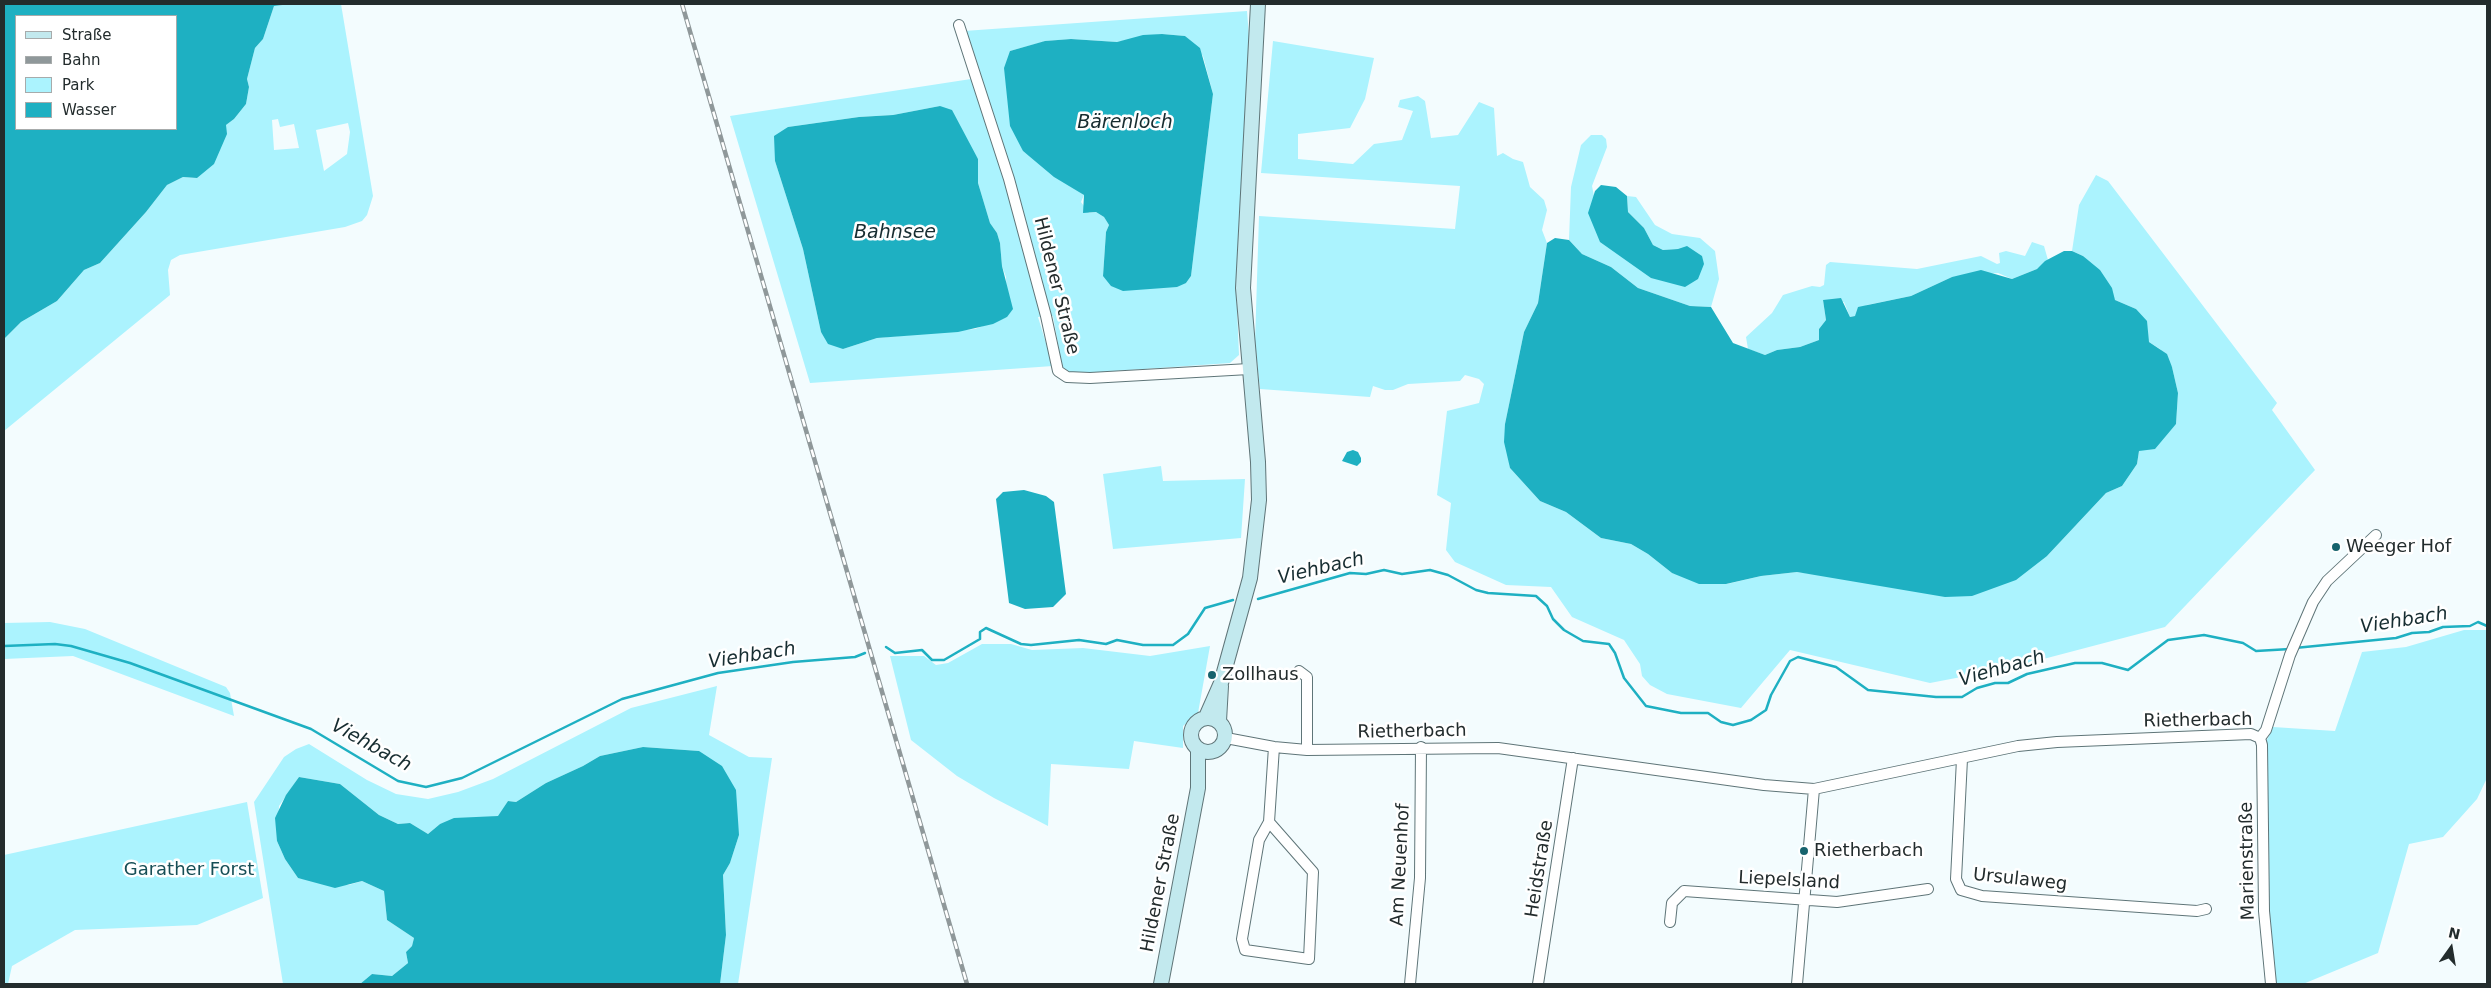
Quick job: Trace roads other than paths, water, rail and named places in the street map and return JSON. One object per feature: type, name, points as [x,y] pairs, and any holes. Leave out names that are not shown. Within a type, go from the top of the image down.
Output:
[{"type":"main road","points":[[1213,719],[1250,578],[1259,500],[1258,462],[1243,288],[1258,4]]},
{"type":"main road","points":[[1213,719],[1225,730],[1226,738],[1218,750],[1205,750],[1190,734],[1192,727],[1198,721],[1213,719]]},
{"type":"main road","name":"Hildener Straße","points":[[1162,984],[1205,750]]},
{"type":"street","name":"Hildener Straße","points":[[959,25],[1009,179],[1058,371],[1067,377],[1090,378],[1249,369]]},
{"type":"street","name":"Rietherbach","points":[[1226,738],[1274,747],[1307,750],[1421,747],[1498,748],[1764,786],[1814,789],[2018,746],[2057,742],[2251,734],[2260,738],[2266,730],[2290,656],[2314,602],[2327,581],[2376,535]]},
{"type":"street","points":[[1300,671],[1307,677],[1307,750]]},
{"type":"street","name":"Marienstraße","points":[[2260,738],[2262,745],[2264,910],[2271,984]]},
{"type":"street","points":[[1269,822],[1312,872],[1309,959],[1244,950],[1242,939],[1259,840],[1269,822],[1274,747]]},
{"type":"street","name":"Am Neuenhof","points":[[1410,984],[1420,878],[1421,747]]},
{"type":"street","name":"Heidstraße","points":[[1538,984],[1573,758]]},
{"type":"street","name":"Ursulaweg","points":[[1962,759],[1956,879],[1961,890],[1982,896],[2197,911],[2206,909]]},
{"type":"street","points":[[1797,984],[1814,789]]},
{"type":"street","name":"Liepelsland","points":[[1670,922],[1672,903],[1684,891],[1805,902],[1837,902],[1928,889]]},
{"type":"water","points":[[4,4],[291,4],[274,6],[263,39],[255,48],[247,79],[249,87],[246,104],[234,119],[226,125],[227,134],[214,164],[197,178],[183,177],[167,185],[146,212],[100,263],[84,270],[57,301],[21,322],[4,339]]},
{"type":"water","name":"Bärenloch","points":[[1143,35],[1185,36],[1200,48],[1213,94],[1191,276],[1186,283],[1177,287],[1123,291],[1111,286],[1103,276],[1106,232],[1109,225],[1104,217],[1096,212],[1083,213],[1084,195],[1054,177],[1023,151],[1010,126],[1004,68],[1010,51],[1045,41],[1071,39],[1117,42]]},
{"type":"water","name":"Bahnsee","points":[[940,106],[952,110],[978,159],[978,183],[990,223],[997,233],[1000,243],[1002,266],[1013,309],[1007,317],[993,324],[958,332],[877,338],[843,349],[828,344],[821,332],[803,249],[775,161],[774,136],[788,127],[859,117],[893,115]]},
{"type":"water","points":[[1601,185],[1616,187],[1627,196],[1628,212],[1644,228],[1653,245],[1663,250],[1687,246],[1702,256],[1704,264],[1698,279],[1685,287],[1651,278],[1600,242],[1588,213],[1595,191]]},
{"type":"water","points":[[1555,238],[1569,240],[1582,254],[1611,267],[1638,288],[1690,306],[1711,307],[1733,343],[1765,355],[1777,350],[1800,347],[1819,340],[1819,329],[1826,320],[1823,300],[1841,298],[1850,317],[1855,316],[1858,307],[1911,296],[1952,277],[1981,270],[2012,279],[2037,269],[2045,261],[2064,251],[2072,251],[2083,256],[2100,270],[2112,288],[2115,300],[2136,309],[2147,321],[2149,342],[2167,354],[2178,393],[2176,424],[2155,449],[2139,451],[2137,464],[2122,486],[2106,493],[2047,556],[2016,580],[1972,596],[1945,597],[1797,572],[1761,576],[1726,584],[1699,584],[1672,573],[1648,554],[1631,544],[1601,538],[1566,512],[1540,501],[1510,468],[1504,442],[1505,424],[1524,332],[1538,303],[1547,243]]},
{"type":"water","points":[[1353,450],[1358,452],[1361,458],[1361,462],[1357,466],[1342,461],[1347,452]]},
{"type":"water","points":[[1024,490],[1046,496],[1054,502],[1066,594],[1053,607],[1025,609],[1009,603],[996,499],[1003,492]]},
{"type":"water","points":[[643,747],[699,751],[722,766],[736,790],[739,835],[730,863],[723,875],[726,935],[720,984],[360,984],[372,974],[392,976],[408,963],[406,952],[412,946],[414,938],[387,920],[384,891],[362,881],[335,888],[298,878],[285,859],[277,841],[275,818],[286,795],[299,777],[340,784],[379,815],[398,824],[410,823],[428,834],[440,824],[454,818],[498,816],[508,801],[516,802],[546,783],[600,756]]},
{"type":"waterway","name":"Viehbach","points":[[1258,599],[1350,573],[1366,574],[1384,570],[1402,574],[1430,570],[1448,575],[1476,590],[1488,593],[1536,596],[1547,606],[1553,619],[1564,630],[1583,641],[1609,644],[1615,653],[1624,678],[1646,706],[1681,713],[1708,713],[1721,722],[1733,725],[1751,720],[1766,710],[1771,695],[1790,661],[1798,657],[1836,667],[1868,690],[1936,697],[1962,697],[1977,688],[1995,683],[2008,683],[2027,674],[2075,663],[2102,663],[2128,670],[2168,640],[2204,635],[2243,643],[2256,651],[2290,649]]},
{"type":"waterway","name":"Viehbach","points":[[886,647],[895,653],[922,650],[932,660],[944,660],[980,639],[980,632],[986,628],[1021,644],[1031,645],[1079,640],[1106,644],[1117,640],[1143,645],[1173,645],[1188,634],[1205,608],[1233,600]]},
{"type":"waterway","name":"Viehbach","points":[[2295,648],[2396,638],[2412,633],[2429,632],[2443,627],[2470,626],[2478,622],[2487,626]]},
{"type":"waterway","name":"Viehbach","points":[[4,646],[55,644],[71,646],[130,663],[311,729],[398,781],[426,787],[462,778],[622,699],[718,673],[793,662],[855,657],[865,653]]},
{"type":"railway","points":[[682,4],[967,984]]},
{"type":"place","name":"Weeger Hof","points":[[2336,547]]},
{"type":"place","name":"Zollhaus","points":[[1212,675]]},
{"type":"place","name":"Rietherbach","points":[[1804,851]]},
{"type":"park label","name":"Garather Forst","points":[[189,870]]}]
